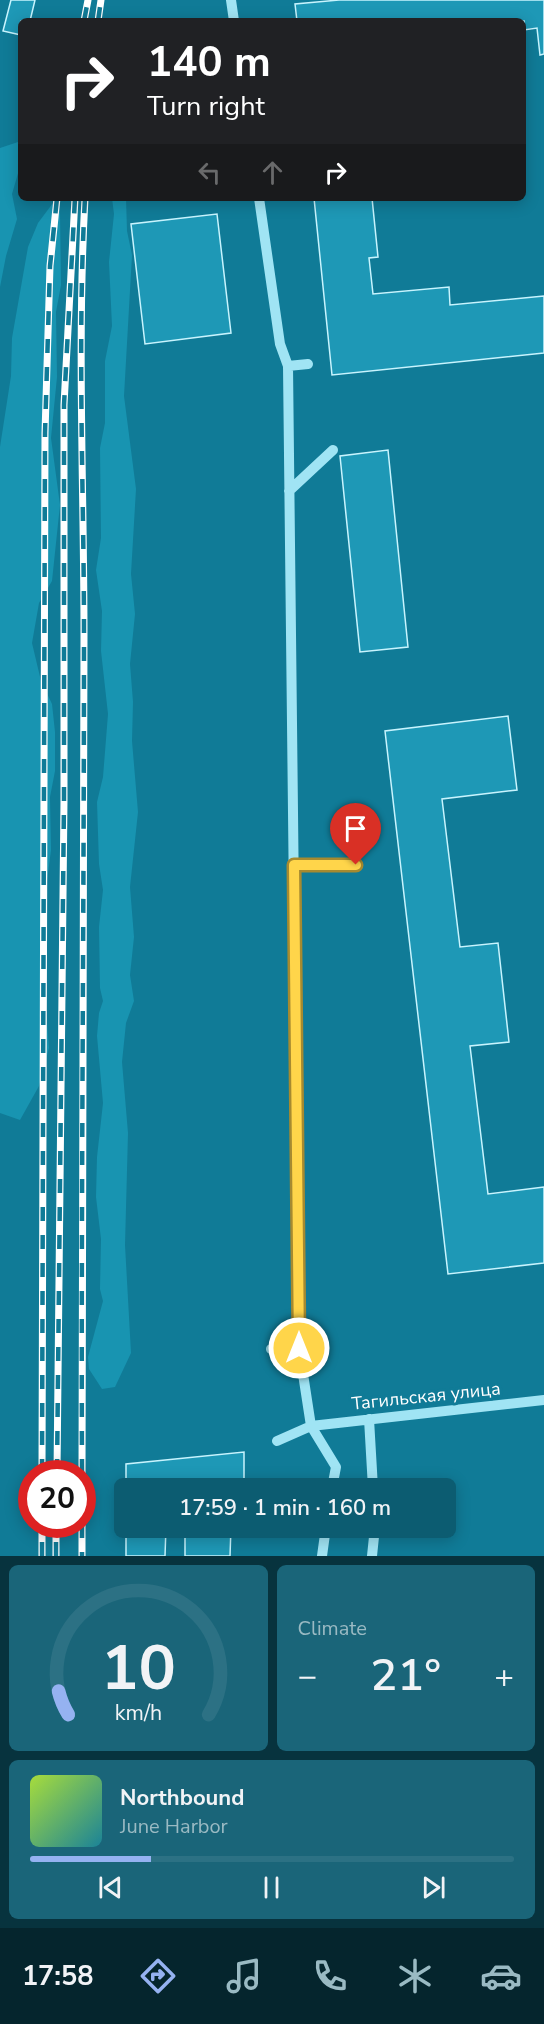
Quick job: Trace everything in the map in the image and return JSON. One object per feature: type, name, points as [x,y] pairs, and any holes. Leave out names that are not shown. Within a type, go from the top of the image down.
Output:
[{"type":"street","points":[[231,0],[234,18]]},
{"type":"street","points":[[259,201],[280,344],[288,366],[299,1348],[311,1426],[336,1467],[334,1478]]},
{"type":"street","points":[[288,366],[308,364]]},
{"type":"street","points":[[289,491],[333,450]]},
{"type":"street","points":[[294,865],[356,865]]},
{"type":"street","points":[[271,1349],[299,1348]]},
{"type":"street","name":"Тагильская улица","points":[[277,1441],[311,1426],[544,1400]]},
{"type":"street","points":[[369,1419],[372,1478]]},
{"type":"street","points":[[322,1556],[324,1538]]},
{"type":"street","points":[[372,1556],[374,1538]]},
{"type":"shaded area","points":[[18,142],[18,173],[12,194],[17,219],[0,287],[0,148]]},
{"type":"shaded area","points":[[112,201],[126,201],[127,231],[132,255],[124,396],[136,489],[131,574],[135,614],[130,664],[133,702],[132,741],[138,812],[130,887],[134,937],[130,975],[134,1001],[126,1023],[122,1062],[128,1133],[125,1245],[131,1353],[115,1387],[102,1389],[89,1369],[88,1357],[103,1301],[100,1289],[101,1239],[96,1197],[97,1157],[103,1103],[97,1036],[99,1013],[103,1001],[100,988],[99,927],[103,890],[99,864],[97,802],[103,777],[108,714],[101,651],[102,611],[96,570],[101,538],[100,448],[105,423],[105,361],[112,326],[109,262],[114,214]]},
{"type":"shaded area","points":[[53,203],[60,213],[61,285],[56,312],[57,377],[51,438],[60,505],[52,581],[39,603],[32,643],[41,681],[52,704],[55,732],[55,771],[50,797],[51,850],[46,889],[43,973],[49,1048],[39,1086],[20,1120],[0,1113],[0,447],[11,376],[12,338],[28,247],[38,223]]},
{"type":"building","points":[[11,0],[35,0],[31,18],[18,18],[18,34],[3,31]]},
{"type":"building","points":[[339,0],[544,0],[544,54],[540,55],[537,28],[526,30],[526,18],[297,18],[295,4]]},
{"type":"building","points":[[314,201],[372,201],[378,257],[369,258],[373,294],[449,287],[450,305],[544,296],[544,353],[332,375]]},
{"type":"building","points":[[217,214],[231,333],[145,344],[131,224]]},
{"type":"building","points":[[388,450],[408,647],[360,652],[340,456]]},
{"type":"building","points":[[508,716],[517,790],[442,799],[460,947],[498,943],[509,1042],[470,1046],[488,1194],[544,1187],[544,1263],[448,1274],[385,731]]},
{"type":"building","points":[[244,1452],[244,1478],[126,1478],[126,1464]]},
{"type":"building","points":[[126,1538],[166,1538],[165,1556],[126,1556]]},
{"type":"building","points":[[185,1538],[231,1538],[230,1556],[185,1556]]},
{"type":"railway","points":[[85,18],[88,0]]},
{"type":"railway","points":[[98,18],[101,0]]},
{"type":"railway","points":[[42,1460],[45,433],[50,266],[57,201]]},
{"type":"railway","points":[[57,1460],[64,800],[64,405],[75,201]]},
{"type":"railway","points":[[82,1460],[84,634],[81,361],[85,201]]},
{"type":"railway","points":[[42,1538],[42,1556]]},
{"type":"railway","points":[[56,1538],[56,1556]]},
{"type":"railway","points":[[82,1538],[82,1556]]},
{"type":"route","points":[[299,1348],[294,865],[356,865]]}]
